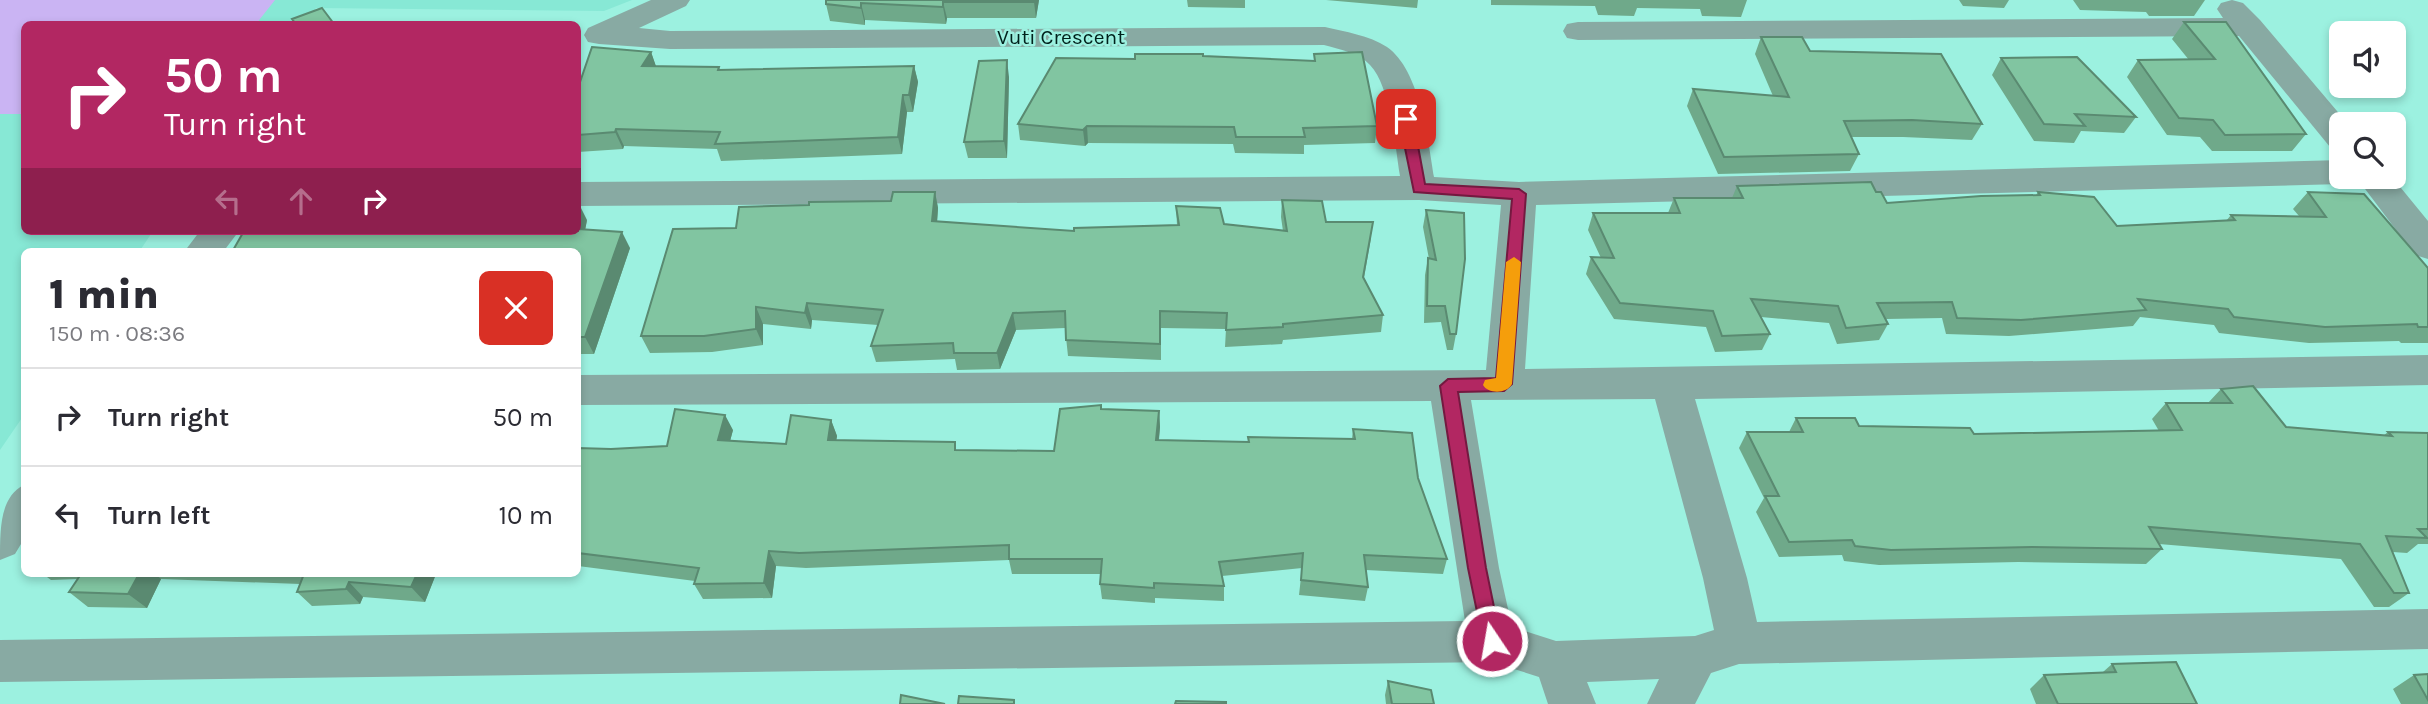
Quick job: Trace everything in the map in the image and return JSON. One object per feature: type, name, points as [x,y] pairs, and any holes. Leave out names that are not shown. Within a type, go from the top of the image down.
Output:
[{"type":"street","points":[[588,40],[676,0]]},
{"type":"street","points":[[2224,0],[2329,123]]},
{"type":"street","points":[[1578,31],[2249,27]]},
{"type":"street","name":"Vuti Crescent","points":[[588,40],[1325,36],[1357,45],[1381,58],[1402,96],[1419,188]]},
{"type":"street","points":[[581,194],[1419,188],[1519,194],[2329,172]]},
{"type":"street","points":[[2383,189],[2428,246]]},
{"type":"street","points":[[1504,384],[1519,194]]},
{"type":"street","points":[[205,248],[217,235]]},
{"type":"street","points":[[581,390],[1671,384],[2428,370]]},
{"type":"street","points":[[1671,384],[1725,578],[1738,643]]},
{"type":"street","points":[[1448,386],[1477,568],[1492,641]]},
{"type":"street","points":[[0,541],[21,508]]},
{"type":"street","points":[[0,661],[1492,641],[1556,662],[1695,657],[1738,643],[2428,629]]},
{"type":"street","points":[[1671,704],[1695,657]]},
{"type":"street","points":[[1556,662],[1572,704]]},
{"type":"shaded area","points":[[0,0],[632,0],[604,11],[316,8],[305,21],[21,21],[21,235],[150,235],[142,248],[21,248],[21,419],[0,450]]},
{"type":"shaded area","points":[[0,0],[275,0],[258,21],[21,21],[21,114],[0,114]]},
{"type":"building","points":[[826,0],[1034,2],[943,2],[943,7],[861,3],[861,8],[826,4]]},
{"type":"building","points":[[322,8],[332,21],[294,21],[292,19]]},
{"type":"building","points":[[2184,22],[2226,22],[2306,134],[2225,135],[2213,120],[2179,118],[2138,60],[2215,59]]},
{"type":"building","points":[[1761,37],[1802,37],[1810,51],[1941,54],[1982,124],[1912,120],[1844,121],[1859,154],[1724,157],[1693,89],[1789,97]]},
{"type":"building","points":[[592,47],[651,52],[642,66],[719,67],[718,70],[914,66],[909,95],[903,95],[898,137],[715,144],[720,132],[616,129],[615,132],[581,135],[581,79]]},
{"type":"building","points":[[1362,52],[1377,126],[1303,128],[1305,137],[1236,137],[1234,127],[1087,126],[1083,130],[1018,124],[1056,58],[1135,59],[1135,54],[1203,54],[1315,61],[1314,54]]},
{"type":"building","points":[[2077,57],[2136,117],[2075,114],[2085,126],[2044,124],[2001,58]]},
{"type":"building","points":[[1007,60],[1004,141],[964,142],[979,61]]},
{"type":"building","points":[[1871,182],[1887,203],[2040,195],[2038,192],[2094,197],[2117,226],[2235,220],[2231,215],[2326,217],[2308,192],[2364,194],[2428,268],[2428,327],[2418,327],[2417,324],[2325,327],[2234,317],[2228,309],[2138,299],[2146,310],[2021,320],[1957,318],[1952,302],[1877,303],[1888,324],[1846,328],[1838,306],[1751,299],[1770,334],[1722,336],[1713,311],[1620,303],[1591,257],[1614,258],[1593,213],[1680,213],[1674,198],[1743,198],[1737,186]]},
{"type":"building","points":[[893,192],[935,192],[932,221],[1074,231],[1074,228],[1179,225],[1176,206],[1220,208],[1224,224],[1287,231],[1282,200],[1322,201],[1326,222],[1373,222],[1363,277],[1383,315],[1283,324],[1283,327],[1226,330],[1227,313],[1160,311],[1160,344],[1066,340],[1065,311],[1013,313],[997,353],[954,353],[953,343],[871,346],[883,310],[807,303],[805,313],[756,307],[756,329],[704,336],[641,336],[673,229],[736,228],[739,207],[809,205],[809,202],[891,201]]},
{"type":"building","points":[[1426,210],[1464,213],[1465,259],[1456,334],[1450,334],[1445,306],[1427,306],[1428,258],[1436,260]]},
{"type":"building","points":[[581,229],[622,232],[585,337],[581,337],[581,248],[234,248],[242,235],[581,235]]},
{"type":"building","points":[[2253,386],[2286,427],[2392,436],[2388,432],[2428,433],[2428,529],[2418,529],[2427,538],[2386,536],[2409,593],[2394,593],[2360,544],[2149,527],[2162,549],[2032,547],[1891,550],[1855,546],[1852,540],[1789,542],[1765,496],[1779,496],[1747,432],[1803,432],[1796,418],[1855,418],[1859,426],[1970,428],[1974,434],[2182,430],[2166,403],[2232,403],[2221,389]]},
{"type":"building","points":[[1101,405],[1101,409],[1159,411],[1156,440],[1249,442],[1248,437],[1355,439],[1353,429],[1412,433],[1418,478],[1447,559],[1364,555],[1368,587],[1301,580],[1303,553],[1219,562],[1224,586],[1154,583],[1154,588],[1100,584],[1102,559],[1009,559],[1009,545],[799,553],[769,551],[764,583],[694,584],[699,568],[581,553],[581,448],[667,446],[675,409],[725,415],[718,440],[786,444],[791,415],[831,420],[828,440],[955,442],[955,450],[1054,451],[1060,409]]},
{"type":"building","points":[[79,577],[137,577],[128,594],[69,592]]},
{"type":"building","points":[[303,577],[416,577],[411,587],[349,582],[346,589],[297,592]]},
{"type":"building","points":[[2176,662],[2197,704],[2058,704],[2044,675],[2116,672],[2112,664]]},
{"type":"building","points":[[2428,674],[2428,700],[2414,675]]},
{"type":"building","points":[[1388,681],[1431,690],[1434,704],[1392,704]]},
{"type":"building","points":[[901,695],[945,704],[900,704]]},
{"type":"building","points":[[959,696],[1014,700],[1014,704],[958,704]]},
{"type":"building","points":[[1176,701],[1226,702],[1226,704],[1175,704]]},
{"type":"slow traffic","points":[[1491,385],[1504,384],[1514,262]]},
{"type":"route","points":[[1406,119],[1419,188],[1519,194],[1504,384],[1448,386],[1477,568],[1492,641]]}]
